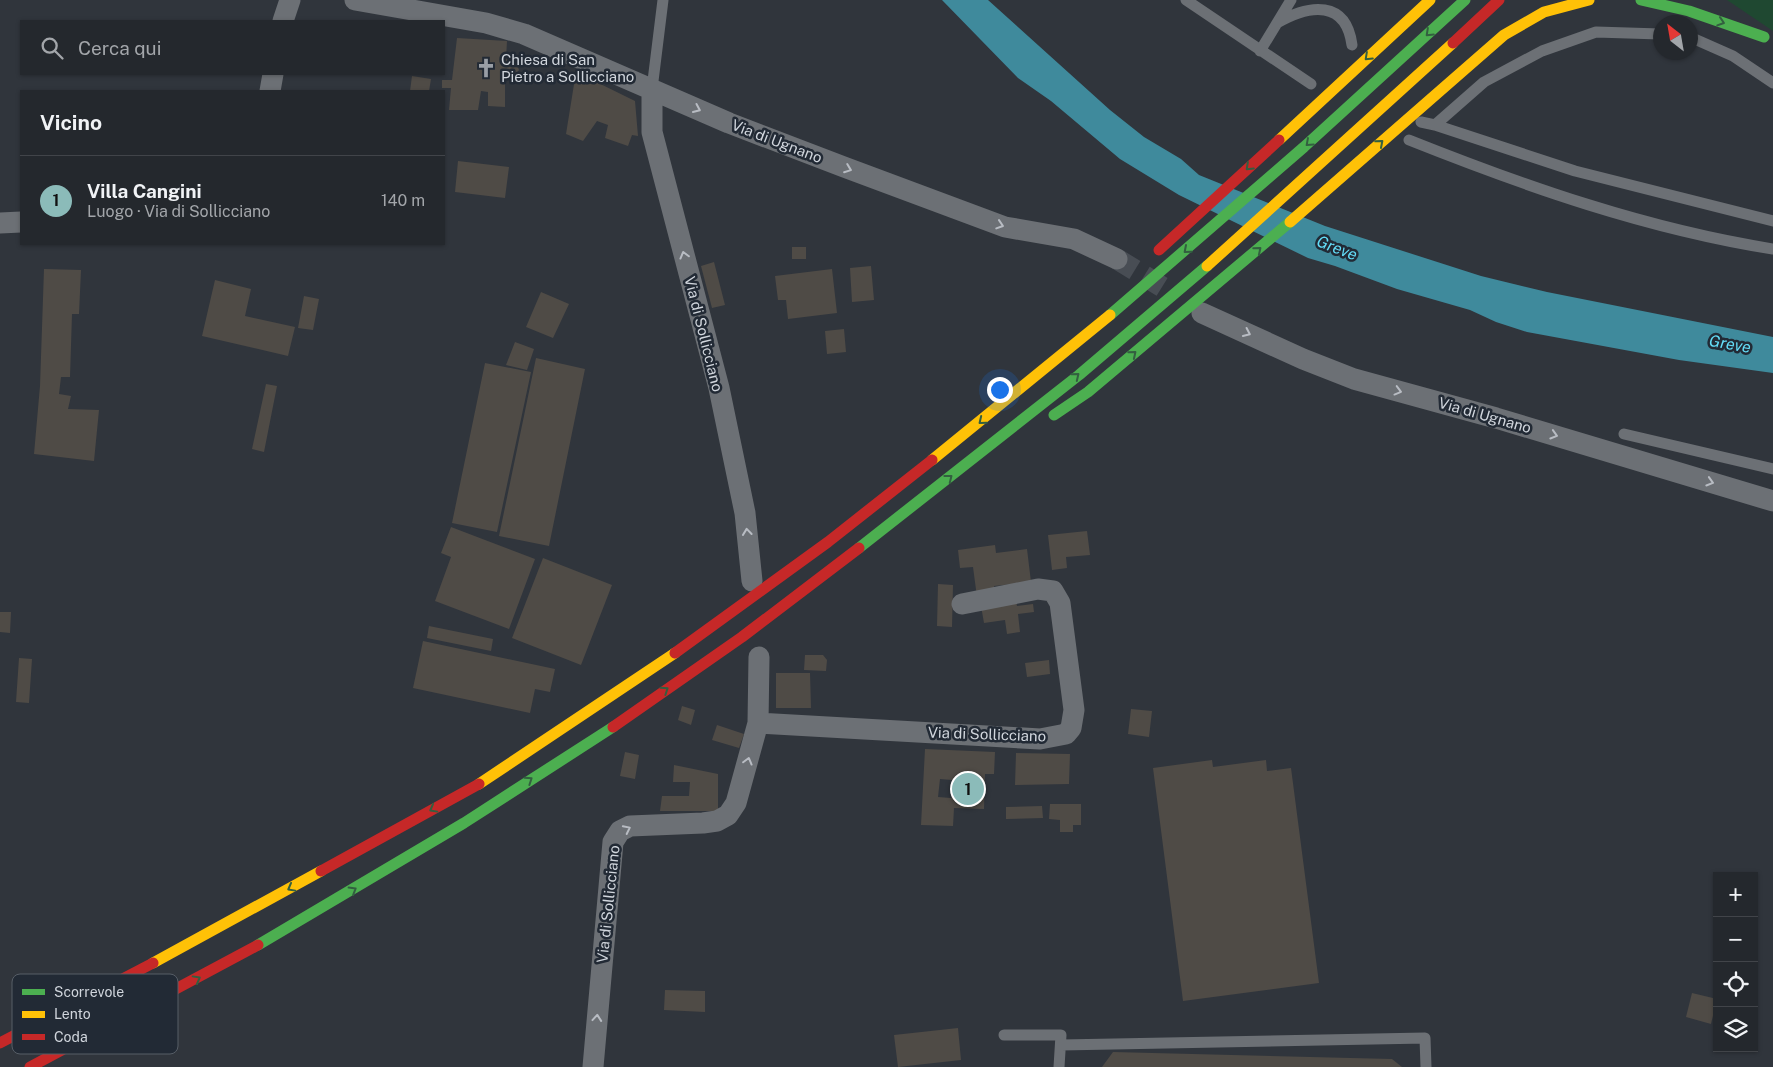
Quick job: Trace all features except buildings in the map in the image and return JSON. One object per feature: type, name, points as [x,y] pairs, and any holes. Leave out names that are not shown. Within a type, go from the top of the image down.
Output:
[{"type":"highway","points":[[1153,255],[1430,0]]},
{"type":"highway","points":[[134,974],[475,786],[589,713],[782,578],[876,506],[1104,321],[1278,172],[1465,0]]},
{"type":"highway","points":[[796,598],[1124,338],[1299,184],[1499,0]]},
{"type":"highway","points":[[1047,420],[1088,392],[1252,254],[1504,35],[1540,12],[1554,7],[1589,0]]},
{"type":"highway","points":[[1641,0],[1689,11],[1769,40]]},
{"type":"highway","points":[[1726,10],[1769,40]]},
{"type":"highway","points":[[782,578],[947,432]]},
{"type":"highway","points":[[178,989],[325,907],[489,807],[710,660],[990,460]]},
{"type":"highway","points":[[0,1044],[12,1038]]},
{"type":"highway","points":[[30,1067],[56,1054]]},
{"type":"street","points":[[283,20],[290,0]]},
{"type":"street","name":"Via di Ugnano","points":[[356,0],[434,12],[486,23],[524,34],[729,123],[961,212],[1010,228],[1082,242],[1118,259]]},
{"type":"street","points":[[270,90],[273,75]]},
{"type":"street","name":"Via di Sollicciano","points":[[652,89],[652,132],[719,388],[745,513],[752,581]]},
{"type":"street","points":[[0,223],[20,222]]},
{"type":"street","name":"Via di Ugnano","points":[[1202,313],[1303,359],[1359,380],[1505,420],[1773,502]]},
{"type":"street","name":"Via di Sollicciano","points":[[758,723],[1040,739],[1066,734],[1071,728],[1074,710],[1060,603],[1053,591],[1038,589],[962,604]]},
{"type":"street","name":"Via di Sollicciano","points":[[593,1067],[613,842],[620,831],[630,826],[703,824],[717,821],[728,815],[736,803],[758,723],[759,657]]},
{"type":"lane","points":[[652,89],[663,0]]},
{"type":"lane","points":[[1186,0],[1311,84]]},
{"type":"lane","points":[[1260,51],[1291,0]]},
{"type":"lane","points":[[1277,23],[1310,8],[1329,7],[1344,19],[1352,44]]},
{"type":"lane","points":[[1435,125],[1484,82],[1542,51],[1596,32],[1653,34]]},
{"type":"lane","points":[[1698,41],[1733,56],[1773,83]]},
{"type":"lane","points":[[1421,122],[1574,171],[1773,221]]},
{"type":"lane","points":[[1409,140],[1506,179],[1599,208],[1688,233],[1773,249]]},
{"type":"lane","points":[[1624,434],[1773,469]]},
{"type":"lane","points":[[1004,1035],[1061,1035],[1060,1067]]},
{"type":"lane","points":[[1061,1045],[1425,1038],[1426,1067]]},
{"type":"green space","points":[[1727,0],[1773,0],[1773,31]]},
{"type":"water","name":"Greve","points":[[942,0],[988,0],[1110,110],[1144,137],[1181,159],[1199,175],[1325,226],[1481,276],[1547,292],[1773,337],[1773,373],[1679,360],[1527,332],[1496,322],[1470,310],[1397,289],[1308,258],[1179,195],[1120,159],[1051,101],[1018,78]]},
{"type":"tunnel","points":[[1117,259],[1164,288]]},
{"type":"traffic: fast","points":[[1110,315],[1304,147],[1465,0]]},
{"type":"traffic: fast","points":[[1641,0],[1689,11],[1764,37]]},
{"type":"traffic: fast","points":[[1054,415],[1088,392],[1290,222]]},
{"type":"traffic: fast","points":[[859,548],[1079,375],[1207,266]]},
{"type":"traffic: fast","points":[[258,945],[464,823],[613,727]]},
{"type":"traffic: slow","points":[[1279,140],[1430,0]]},
{"type":"traffic: slow","points":[[1290,222],[1504,35],[1544,12],[1589,0]]},
{"type":"traffic: slow","points":[[1207,266],[1453,43]]},
{"type":"traffic: slow","points":[[932,460],[1110,315]]},
{"type":"traffic: slow","points":[[479,784],[675,653]]},
{"type":"traffic: slow","points":[[153,963],[321,871]]},
{"type":"traffic: jam","points":[[1453,43],[1499,0]]},
{"type":"traffic: jam","points":[[1159,250],[1279,140]]},
{"type":"traffic: jam","points":[[675,653],[828,542],[932,460]]},
{"type":"traffic: jam","points":[[613,727],[742,637],[859,548]]},
{"type":"traffic: jam","points":[[321,871],[479,784]]},
{"type":"traffic: jam","points":[[178,988],[258,945]]},
{"type":"traffic: jam","points":[[132,974],[153,963]]},
{"type":"traffic: jam","points":[[0,1043],[12,1037]]},
{"type":"traffic: jam","points":[[30,1067],[54,1054]]},
{"type":"place","name":"Chiesa di San Pietro a Sollicciano","points":[[486,68]]},
{"type":"place","name":"Villa Cangini","points":[[968,789]]}]
